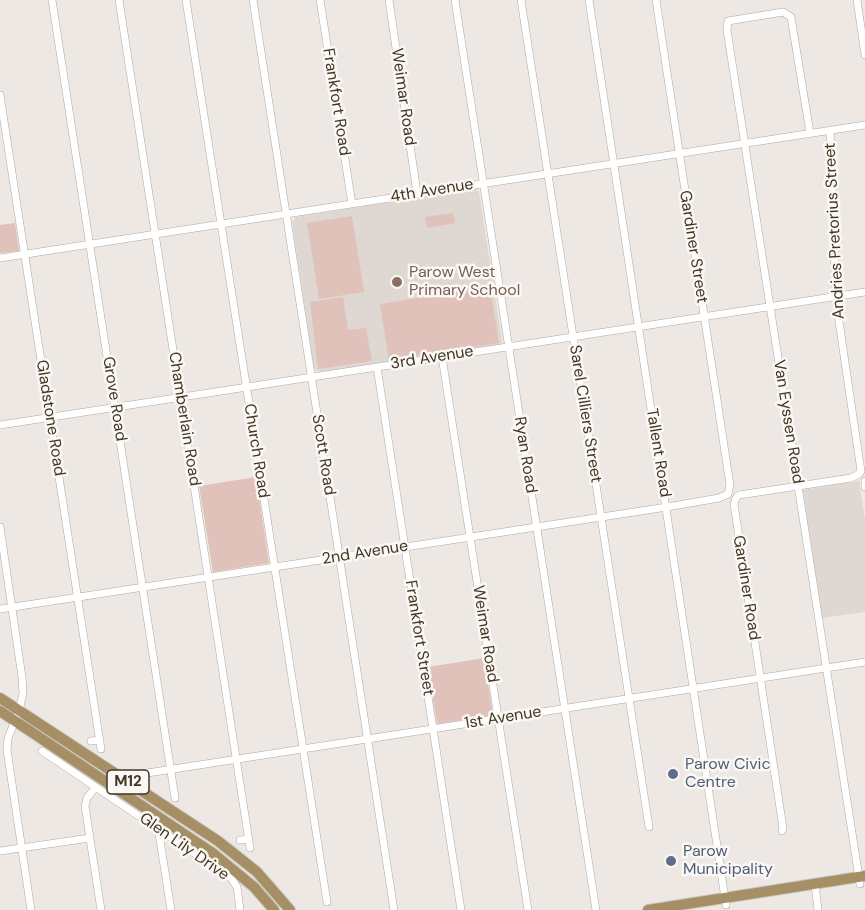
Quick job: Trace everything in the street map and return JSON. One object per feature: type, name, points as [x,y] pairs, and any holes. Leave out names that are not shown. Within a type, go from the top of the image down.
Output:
[{"type":"main road","name":"M12","points":[[0,698],[18,716],[214,854],[254,887],[274,910]]},
{"type":"main road","name":"M12","points":[[0,711],[18,716],[237,855],[260,875],[290,910]]},
{"type":"main road","points":[[648,910],[687,908],[862,880]]},
{"type":"street","name":"Grove Road","points":[[52,0],[175,798]]},
{"type":"street","name":"Chamberlain Road","points":[[119,0],[250,848]]},
{"type":"street","name":"Church Road","points":[[186,0],[327,902]]},
{"type":"street","name":"Scott Road","points":[[253,0],[394,910]]},
{"type":"street","name":"Frankfort Road","points":[[320,0],[352,204]]},
{"type":"street","name":"Weimar Road","points":[[389,0],[417,193]]},
{"type":"street","name":"Ryan Road","points":[[455,0],[596,910]]},
{"type":"street","name":"Sarel Cilliers Street","points":[[521,0],[649,827]]},
{"type":"street","name":"Tallent Road","points":[[589,0],[726,902]]},
{"type":"street","name":"Gardiner Street","points":[[656,0],[732,496]]},
{"type":"street","points":[[857,0],[865,55]]},
{"type":"street","name":"Van Eyssen Road","points":[[789,15],[778,13],[730,21],[726,24],[826,668],[862,880]]},
{"type":"street","name":"Andries Pretorius Street","points":[[789,15],[794,32],[810,133]]},
{"type":"street","name":"Gladstone Road","points":[[0,95],[101,749]]},
{"type":"street","name":"4th Avenue","points":[[0,258],[865,125]]},
{"type":"street","name":"Andries Pretorius Street","points":[[830,130],[836,296],[862,468],[859,474]]},
{"type":"street","name":"3rd Avenue","points":[[0,425],[865,292]]},
{"type":"street","name":"Weimar Road","points":[[442,357],[528,910]]},
{"type":"street","name":"Frankfort Street","points":[[377,367],[461,910]]},
{"type":"street","name":"2nd Avenue","points":[[0,609],[851,478],[859,474]]},
{"type":"street","points":[[865,481],[865,487]]},
{"type":"street","name":"Gardiner Road","points":[[732,496],[760,678]]},
{"type":"street","points":[[0,527],[23,693],[18,716],[6,746],[31,910]]},
{"type":"street","name":"1st Avenue","points":[[141,774],[865,662]]},
{"type":"street","points":[[760,678],[782,831]]},
{"type":"street","points":[[91,741],[100,740]]},
{"type":"street","name":"Glen Lily Drive","points":[[42,752],[235,883],[240,910]]},
{"type":"street","points":[[96,787],[85,801],[101,910]]},
{"type":"street","points":[[161,831],[159,834],[171,910]]},
{"type":"street","points":[[0,851],[90,838]]},
{"type":"street","points":[[240,840],[249,839]]},
{"type":"street","points":[[815,887],[818,910]]},
{"type":"shaded area","name":"Parow West Primary School","points":[[476,189],[479,192],[502,341],[500,344],[319,372],[314,368],[292,222],[296,217]]},
{"type":"shaded area","points":[[453,213],[455,223],[427,228],[425,217]]},
{"type":"shaded area","points":[[352,216],[364,292],[319,299],[307,223]]},
{"type":"shaded area","points":[[15,223],[19,251],[0,253],[0,225]]},
{"type":"shaded area","points":[[490,287],[499,343],[389,360],[380,304]]},
{"type":"shaded area","points":[[343,297],[348,330],[366,328],[372,361],[318,369],[310,302]]},
{"type":"shaded area","points":[[256,477],[269,563],[213,572],[199,486]]},
{"type":"shaded area","points":[[859,481],[865,519],[865,612],[822,618],[803,490]]},
{"type":"shaded area","points":[[484,658],[493,715],[437,724],[428,667]]},
{"type":"place","name":"Parow West Primary School","points":[[397,282]]},
{"type":"place","name":"Parow Civic Centre","points":[[673,774]]},
{"type":"place","name":"Parow Municipality","points":[[671,861]]}]
